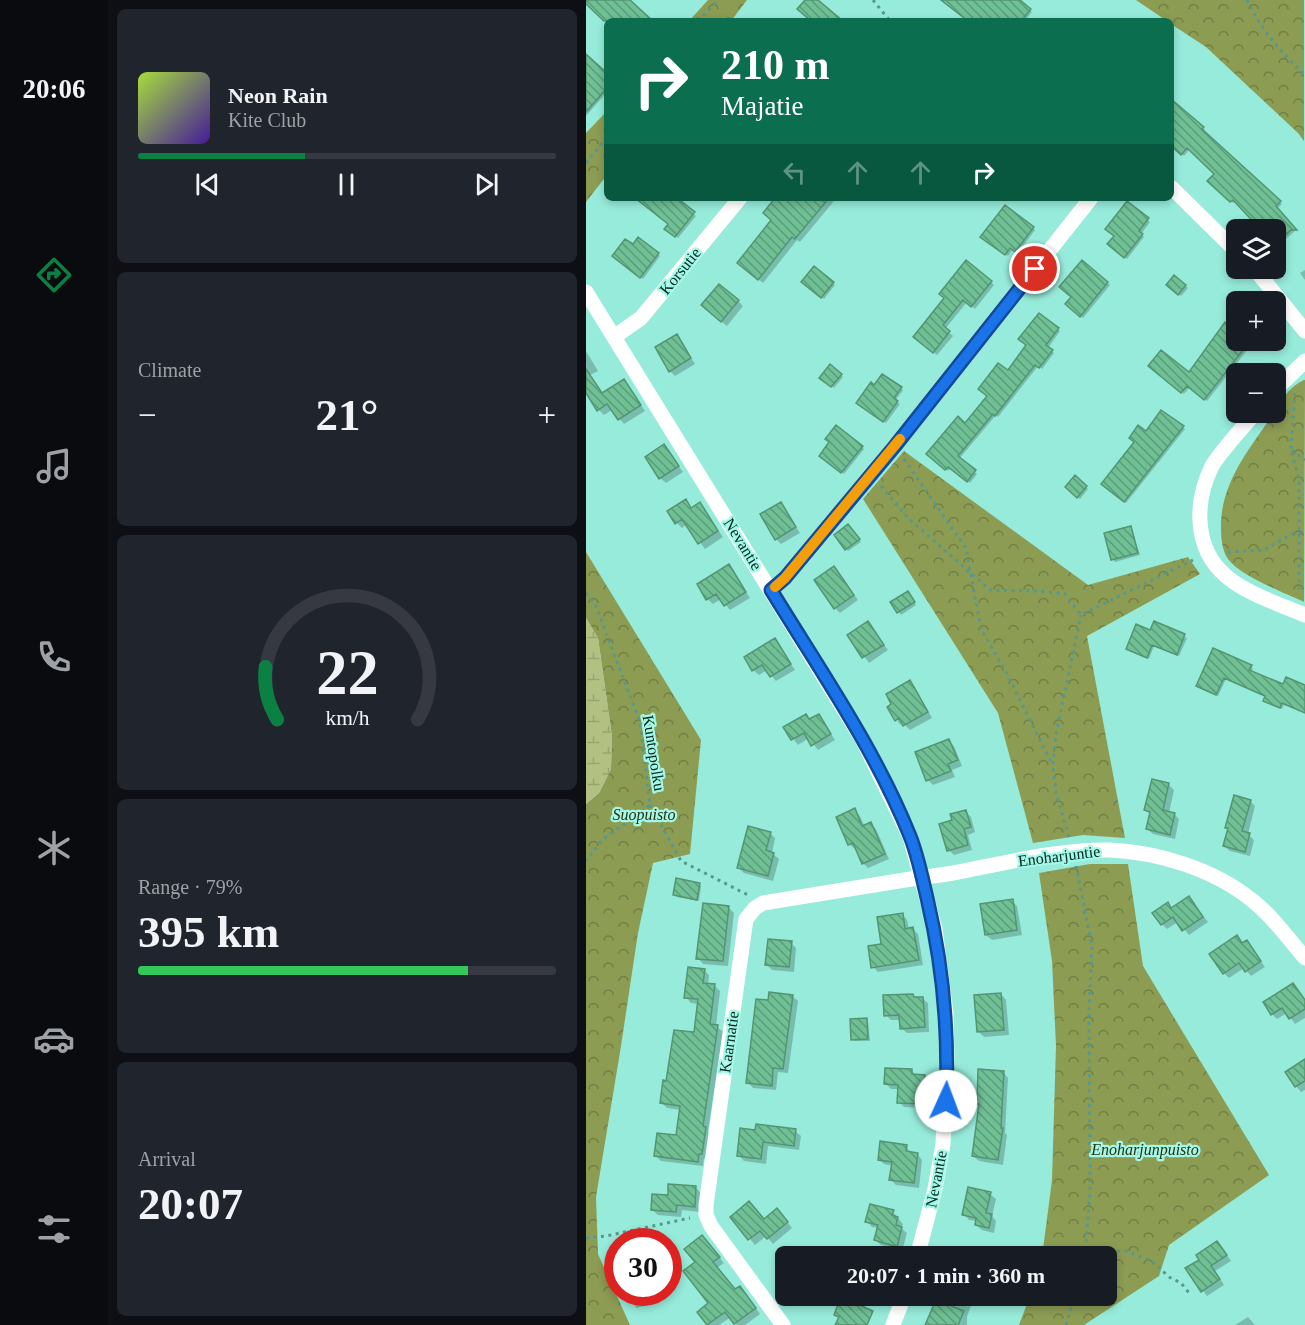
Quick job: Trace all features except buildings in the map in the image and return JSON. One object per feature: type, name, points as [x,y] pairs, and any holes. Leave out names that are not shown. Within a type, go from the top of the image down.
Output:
[{"type":"street","points":[[1174,190],[1226,241]]},
{"type":"street","name":"Korsutie","points":[[614,337],[641,318],[738,201]]},
{"type":"street","points":[[771,590],[785,578],[870,473],[895,446],[1089,201]]},
{"type":"street","points":[[1263,279],[1304,332]]},
{"type":"street","name":"Nevantie","points":[[586,292],[862,739],[910,837],[935,929],[948,1060],[943,1144],[935,1189],[920,1246]]},
{"type":"street","points":[[1286,379],[1301,364]]},
{"type":"street","points":[[1247,423],[1213,465],[1200,503],[1200,529],[1207,553],[1228,578],[1298,612]]},
{"type":"street","name":"Enoharjuntie","points":[[922,877],[1073,852],[1108,850],[1128,852],[1186,865],[1212,875],[1252,900],[1278,926],[1304,958]]},
{"type":"street","points":[[763,903],[922,877]]},
{"type":"street","name":"Kaarnatie","points":[[706,1215],[746,919],[755,908],[763,903]]},
{"type":"street","points":[[706,1215],[711,1226],[783,1325]]},
{"type":"street","points":[[892,1325],[900,1306]]},
{"type":"path","points":[[701,18],[718,0]]},
{"type":"path","points":[[873,0],[888,18]]},
{"type":"path","points":[[1247,0],[1258,22],[1287,59],[1304,75]]},
{"type":"path","points":[[586,163],[604,141]]},
{"type":"path","points":[[1298,612],[1300,592],[1299,479],[1291,450],[1301,364]]},
{"type":"path","points":[[895,446],[966,548],[981,628],[1011,681],[1053,766]]},
{"type":"path","points":[[1291,450],[1304,460]]},
{"type":"path","points":[[870,473],[908,518],[990,590],[1065,594],[1081,615],[1056,734],[1053,766],[1057,793],[1073,852],[1092,945],[1089,1011],[1090,1191],[1087,1246]]},
{"type":"path","points":[[1081,615],[1207,553],[1264,550],[1299,533],[1304,533]]},
{"type":"path","name":"Kuntopolku","points":[[586,593],[595,603],[640,722],[650,805],[602,840],[586,861]]},
{"type":"path","points":[[650,805],[681,861],[763,903]]},
{"type":"path","points":[[586,1238],[606,1236],[706,1215]]},
{"type":"path","points":[[1117,1251],[1126,1251],[1152,1261],[1169,1277],[1182,1283],[1190,1294]]},
{"type":"path","points":[[1066,1325],[1072,1306]]},
{"type":"green space","points":[[708,0],[747,0],[733,18],[692,18]]},
{"type":"green space","points":[[1136,0],[1304,0],[1304,141],[1206,47],[1174,26],[1174,18],[1163,18]]},
{"type":"green space","points":[[604,114],[604,179],[586,202],[586,133]]},
{"type":"green space","points":[[1305,380],[1304,602],[1253,578],[1235,566],[1224,552],[1221,528],[1225,496],[1238,467],[1267,423],[1286,423],[1286,395],[1295,385]]},
{"type":"green space","points":[[904,451],[1088,585],[1188,557],[1200,574],[1087,636],[1125,838],[1083,835],[1033,843],[998,713],[863,499]]},
{"type":"green space","name":"Suopuisto","points":[[586,552],[701,740],[690,854],[653,863],[638,933],[596,1197],[598,1254],[604,1267],[604,1306],[621,1306],[630,1325],[586,1325],[586,804],[599,793],[611,769],[612,736],[598,638],[586,618]]},
{"type":"green space","points":[[586,618],[598,638],[612,736],[611,769],[599,793],[586,804]]},
{"type":"green space","name":"Enoharjunpuisto","points":[[1090,864],[1128,864],[1143,966],[1269,1175],[1169,1245],[1159,1276],[1117,1303],[1117,1246],[1043,1246],[1052,1180],[1056,1046],[1052,961],[1039,873]]},
{"type":"green space","name":"Enoharjunpuisto","points":[[1026,1306],[1113,1306],[1084,1325],[1019,1325]]},
{"type":"slow traffic","points":[[775,587],[785,578],[900,439]]},
{"type":"route","points":[[946,1101],[948,1060],[946,1013],[935,929],[910,837],[862,739],[771,590],[785,578],[870,473],[895,446],[1035,269]]}]
